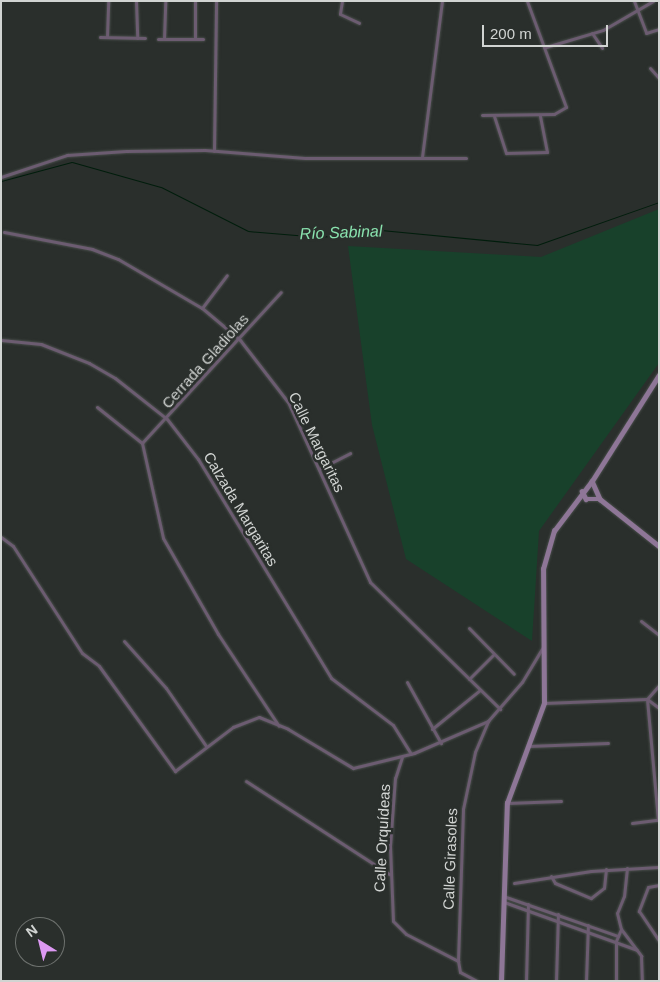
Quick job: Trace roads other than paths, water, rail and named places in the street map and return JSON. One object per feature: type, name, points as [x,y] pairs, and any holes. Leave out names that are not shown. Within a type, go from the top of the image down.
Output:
[{"type":"street","points":[[107,38],[108,1]]},
{"type":"street","points":[[136,1],[137,38]]},
{"type":"street","points":[[164,39],[165,1]]},
{"type":"street","points":[[194,1],[195,39]]},
{"type":"street","points":[[214,151],[216,1]]},
{"type":"street","points":[[342,1],[340,14],[359,23]]},
{"type":"street","points":[[422,156],[442,1]]},
{"type":"street","points":[[482,115],[554,114],[566,107],[546,47],[527,1]]},
{"type":"street","points":[[634,1],[646,33],[659,28]]},
{"type":"street","points":[[546,47],[592,33],[653,1]]},
{"type":"street","points":[[592,33],[602,48]]},
{"type":"street","points":[[100,37],[145,38]]},
{"type":"street","points":[[158,39],[204,39]]},
{"type":"street","points":[[650,68],[659,78]]},
{"type":"street","points":[[494,116],[506,153],[547,152],[540,115]]},
{"type":"street","points":[[1,178],[67,155],[214,151],[305,158],[422,156],[466,158]]},
{"type":"street","name":"Calle Margaritas","points":[[4,232],[92,249],[143,271],[202,308],[240,340],[288,402],[370,582],[500,709]]},
{"type":"street","points":[[202,308],[227,275]]},
{"type":"street","name":"Cerrada Gladiolas","points":[[142,443],[167,420],[281,292]]},
{"type":"street","name":"Calzada Margaritas","points":[[1,340],[41,344],[89,363],[115,378],[167,420],[198,459],[331,678],[393,725],[411,754]]},
{"type":"street","points":[[501,981],[502,895],[507,803],[544,703],[543,569],[554,531],[582,491],[592,481],[659,376]]},
{"type":"street","points":[[97,407],[142,443],[163,538],[218,634],[280,726]]},
{"type":"street","points":[[319,469],[350,453]]},
{"type":"street","points":[[592,481],[600,499],[659,546]]},
{"type":"street","points":[[582,491],[586,499],[600,499]]},
{"type":"street","points":[[1,537],[13,546],[82,654],[99,666],[172,768],[179,770],[233,727],[259,718],[280,726],[353,768],[411,754],[441,744],[488,721],[500,709],[545,644]]},
{"type":"street","points":[[641,621],[659,635]]},
{"type":"street","points":[[469,628],[514,674]]},
{"type":"street","points":[[124,641],[166,688],[206,747]]},
{"type":"street","points":[[469,679],[494,654]]},
{"type":"street","points":[[406,682],[441,744]]},
{"type":"street","points":[[632,823],[658,820],[647,699],[659,684]]},
{"type":"street","points":[[432,729],[480,690]]},
{"type":"street","points":[[544,703],[647,699],[659,708]]},
{"type":"street","name":"Calle Girasoles","points":[[477,981],[460,972],[458,961],[462,809],[475,752],[488,721]]},
{"type":"street","points":[[527,746],[608,743]]},
{"type":"street","name":"Calle Orquídeas","points":[[402,756],[393,803],[389,874],[393,921],[406,934],[458,961]]},
{"type":"street","points":[[246,781],[389,874]]},
{"type":"street","points":[[507,803],[560,801]]},
{"type":"street","points":[[514,883],[606,869],[659,867]]},
{"type":"street","points":[[627,868],[624,896],[617,913],[621,929],[638,950],[642,981]]},
{"type":"street","points":[[551,876],[555,883],[591,898],[604,888],[606,869]]},
{"type":"street","points":[[659,885],[648,887],[639,911],[659,941]]},
{"type":"street","points":[[502,895],[618,936]]},
{"type":"street","points":[[502,902],[638,950]]},
{"type":"street","points":[[526,981],[528,904]]},
{"type":"street","points":[[556,981],[556,922],[558,914]]},
{"type":"street","points":[[586,981],[588,925]]},
{"type":"street","points":[[616,981],[616,941],[621,929]]},
{"type":"waterway","name":"Río Sabinal","points":[[1,181],[72,162],[161,187],[248,231],[320,237],[381,230],[537,245],[659,202]]}]
